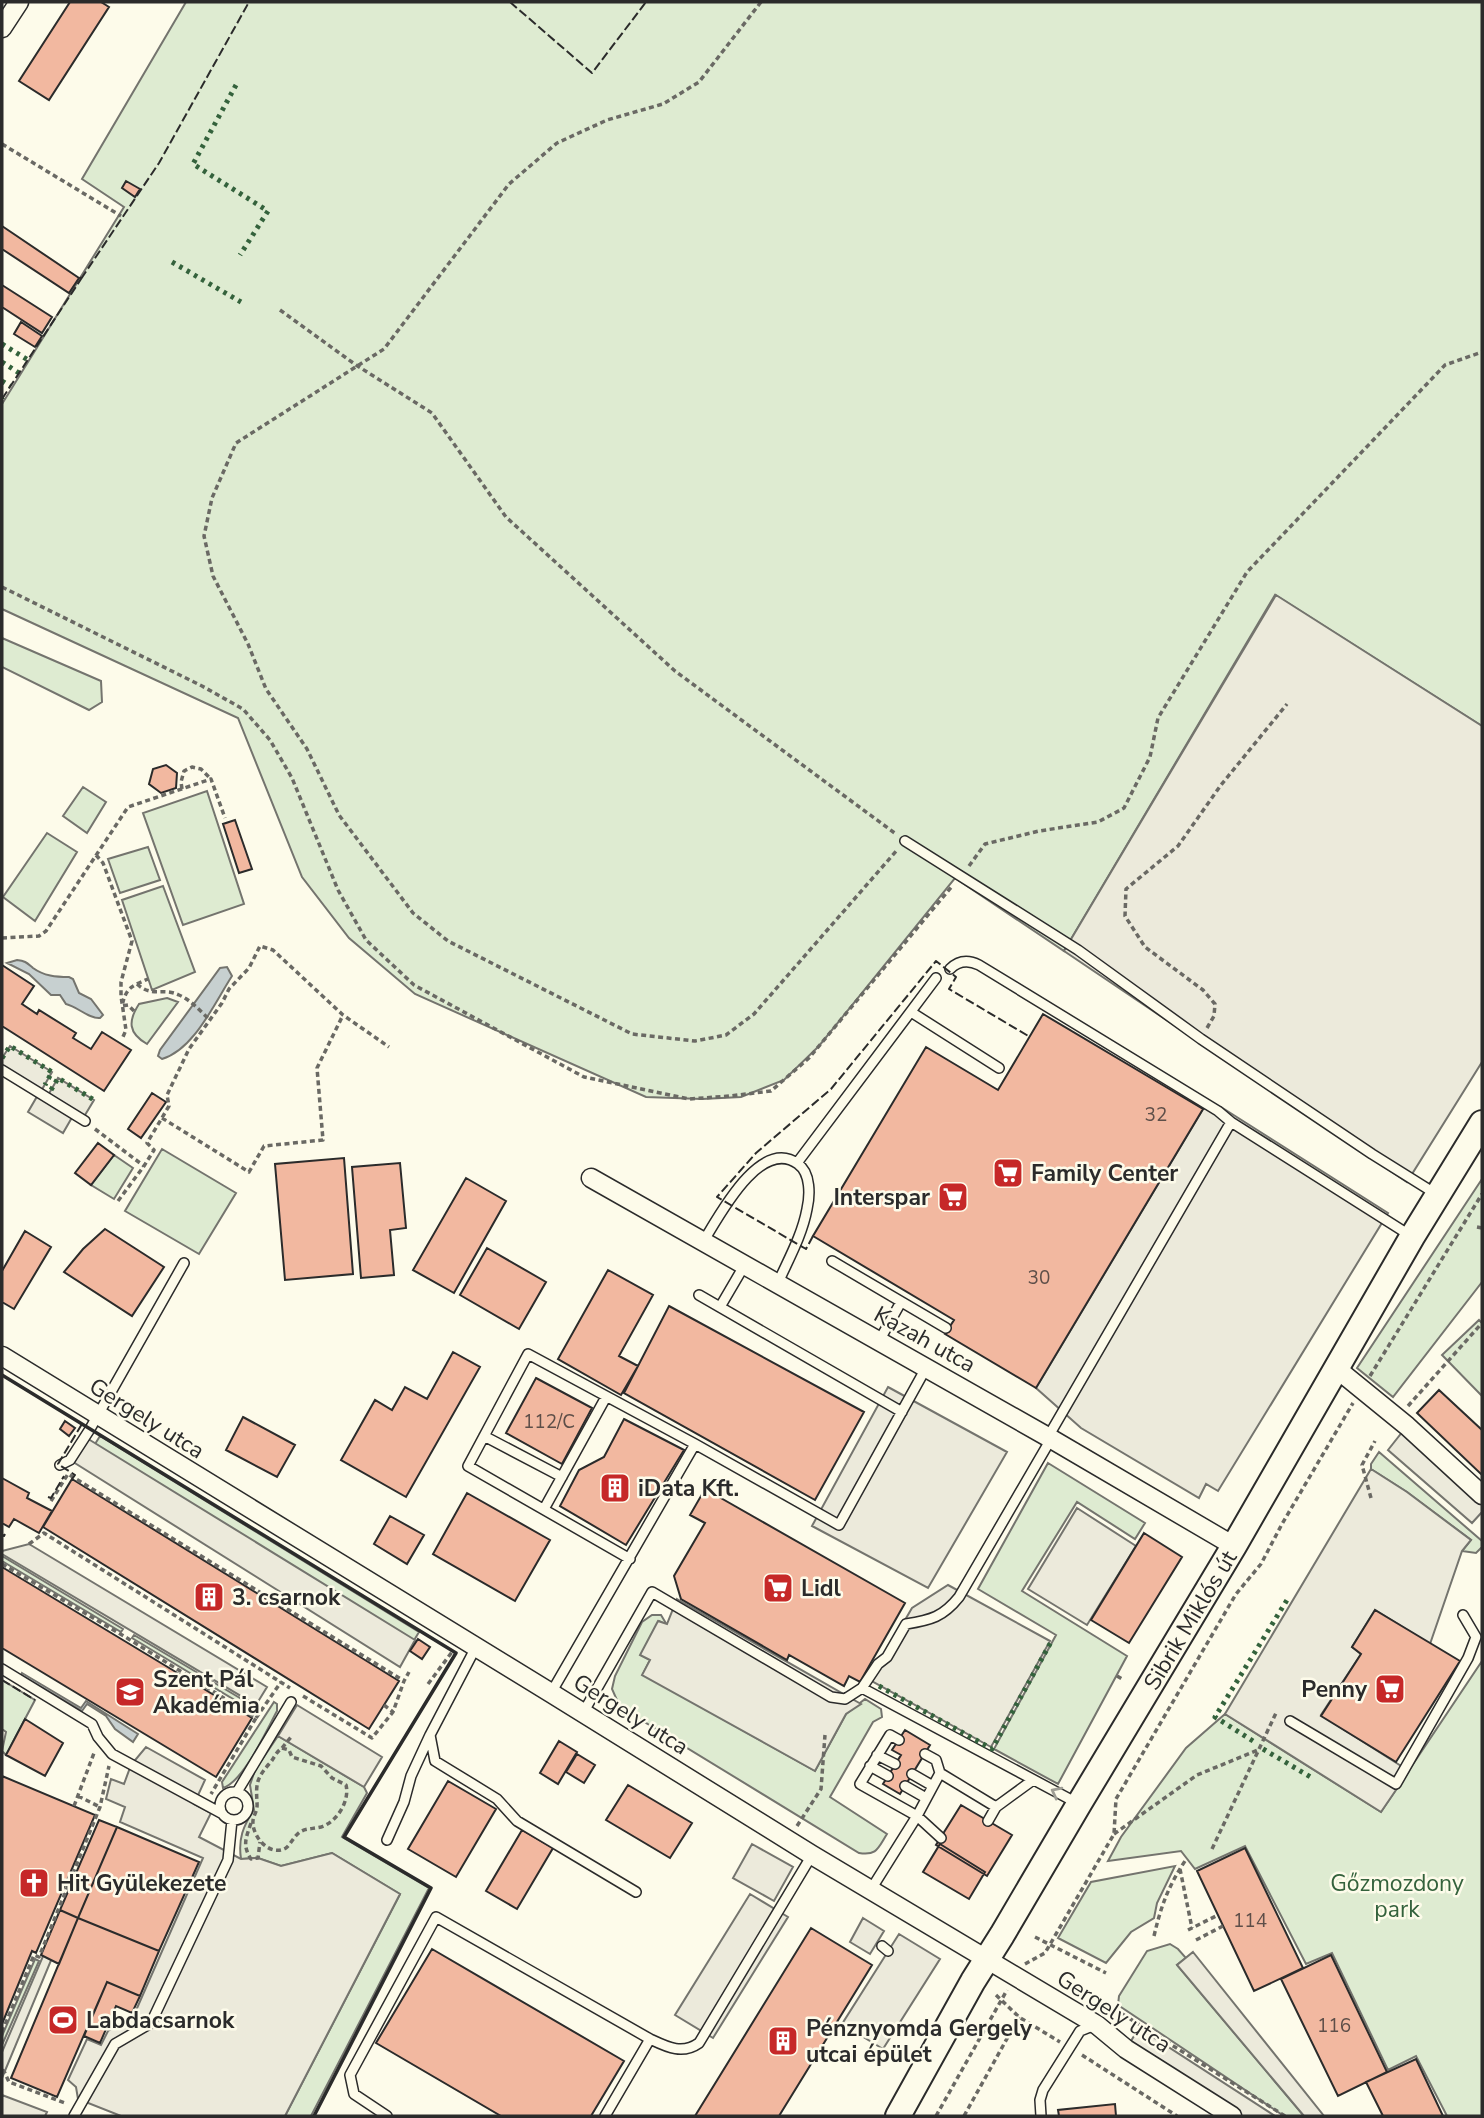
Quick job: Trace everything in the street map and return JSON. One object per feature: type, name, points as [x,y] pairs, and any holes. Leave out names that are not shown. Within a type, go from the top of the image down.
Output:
[{"type":"street","points":[[2,28],[19,2]]},
{"type":"street","name":"Sibrik Miklós út","points":[[898,2116],[987,1959],[1234,1546],[1412,1237],[1482,1124]]},
{"type":"street","name":"Kazah utca","points":[[591,1178],[1050,1438],[1234,1546]]},
{"type":"street","name":"Gergely utca","points":[[2,1356],[812,1856],[1097,2025],[1126,2049],[1232,2116]]},
{"type":"street","points":[[1337,1369],[1398,1418],[1482,1495]]},
{"type":"lane","points":[[905,841],[1078,950],[1201,1040],[1438,1195]]},
{"type":"lane","points":[[950,969],[960,962],[979,965],[1218,1111],[1231,1122],[1412,1237]]},
{"type":"lane","points":[[797,1163],[936,978]]},
{"type":"lane","points":[[911,1012],[999,1068]]},
{"type":"lane","points":[[2,1070],[85,1121]]},
{"type":"lane","points":[[583,1713],[652,1592],[831,1697],[845,1699],[862,1688],[878,1664],[887,1657],[906,1624],[937,1617],[951,1608],[1231,1122]]},
{"type":"lane","points":[[703,1242],[727,1202],[747,1177],[770,1162],[786,1159],[797,1163],[806,1174],[808,1208],[796,1243],[777,1284]]},
{"type":"lane","points":[[832,1261],[946,1328]]},
{"type":"lane","points":[[60,1465],[70,1460],[184,1264]]},
{"type":"lane","points":[[720,1307],[744,1266]]},
{"type":"lane","points":[[699,1295],[902,1412]]},
{"type":"lane","points":[[878,1341],[901,1302]]},
{"type":"lane","points":[[630,1559],[468,1465],[528,1354],[839,1525],[926,1368]]},
{"type":"lane","points":[[544,1509],[606,1396]]},
{"type":"lane","points":[[484,1436],[562,1477]]},
{"type":"lane","points":[[551,1693],[695,1444]]},
{"type":"lane","points":[[1290,1721],[1396,1784],[1468,1658],[1476,1637],[1463,1615]]},
{"type":"lane","points":[[387,1840],[404,1802],[411,1776],[476,1647]]},
{"type":"lane","points":[[2,1669],[92,1724],[98,1737],[112,1754],[232,1820],[241,1819],[247,1811],[245,1797],[237,1792]]},
{"type":"lane","points":[[862,1688],[1079,1804]]},
{"type":"lane","points":[[221,1813],[220,1804],[224,1796],[237,1792],[292,1702]]},
{"type":"lane","points":[[430,1735],[435,1761],[497,1799],[517,1821],[636,1892]]},
{"type":"lane","points":[[899,1740],[890,1735],[860,1784],[917,1816],[941,1838]]},
{"type":"lane","points":[[925,1754],[936,1760],[940,1773],[996,1807]]},
{"type":"lane","points":[[877,1755],[895,1764]]},
{"type":"lane","points":[[870,1766],[888,1776]]},
{"type":"lane","points":[[870,1891],[917,1816],[940,1773]]},
{"type":"lane","points":[[912,1774],[933,1786]]},
{"type":"lane","points":[[988,1821],[996,1807],[1033,1780]]},
{"type":"lane","points":[[905,1786],[926,1798]]},
{"type":"lane","points":[[76,2112],[115,2044],[151,2023],[228,1860],[232,1820]]},
{"type":"lane","points":[[382,2115],[355,2094],[350,2075],[436,1917],[650,2039],[673,2049],[692,2047],[699,2043],[812,1856]]},
{"type":"lane","points":[[1041,2116],[1044,2090],[1080,2031],[1097,2025]]},
{"type":"lane","points":[[605,2116],[650,2039]]},
{"type":"path","points":[[280,310],[356,365],[432,413],[506,517],[675,671],[905,841],[754,1014],[726,1035],[695,1041],[632,1034],[448,941],[413,913],[339,815],[307,749],[266,689],[248,644],[213,576],[204,536],[212,498],[236,443],[356,365],[384,349],[509,184],[557,143],[607,120],[663,104],[699,82],[761,2]]},
{"type":"path","points":[[2,144],[121,216]]},
{"type":"path","points":[[2,587],[243,709],[270,740],[292,778],[338,890],[366,940],[414,985],[584,1077],[689,1099],[771,1091],[809,1058],[985,844],[1039,831],[1098,822],[1124,808],[1150,757],[1158,718],[1248,572],[1445,365],[1482,352]]},
{"type":"path","points":[[1201,1040],[1214,1016],[1215,1004],[1203,990],[1145,947],[1125,916],[1126,889],[1178,846],[1221,785],[1287,704]]},
{"type":"path","points":[[182,789],[184,771],[192,767],[201,768],[211,779],[225,818]]},
{"type":"path","points":[[2,938],[39,936],[46,931],[128,807],[211,779]]},
{"type":"path","points":[[96,855],[103,863],[132,941],[121,982],[126,1030],[122,1039]]},
{"type":"path","points":[[118,1201],[154,1150],[147,1143],[169,1107],[167,1095],[189,1049],[229,989],[249,968],[260,946],[273,950],[343,1015],[389,1047]]},
{"type":"path","points":[[122,1006],[125,992],[148,979]]},
{"type":"path","points":[[138,984],[145,991],[180,995],[209,1019]]},
{"type":"path","points":[[122,1006],[128,1005],[134,1011]]},
{"type":"path","points":[[162,1118],[249,1172],[264,1146],[323,1140],[317,1068],[343,1015]]},
{"type":"path","points":[[85,1121],[145,1166]]},
{"type":"path","points":[[1114,1834],[1116,1799],[1236,1594],[1261,1564],[1361,1390],[1482,1194]]},
{"type":"path","points":[[1398,1418],[1482,1323]]},
{"type":"path","points":[[1371,1498],[1362,1465],[1375,1441]]},
{"type":"path","points":[[52,1502],[68,1475],[404,1681]]},
{"type":"path","points":[[29,1544],[44,1533],[181,1616],[292,1689]]},
{"type":"path","points":[[2,1563],[257,1718]]},
{"type":"path","points":[[428,1684],[452,1651]]},
{"type":"path","points":[[265,1672],[269,1667]]},
{"type":"path","points":[[304,1696],[372,1738],[393,1712],[409,1672]]},
{"type":"path","points":[[1117,1676],[1122,1679]]},
{"type":"path","points":[[204,1805],[236,1749],[281,1682]]},
{"type":"path","points":[[384,1705],[393,1712]]},
{"type":"path","points":[[1212,1849],[1276,1713]]},
{"type":"path","points":[[797,1826],[821,1789],[825,1735]]},
{"type":"path","points":[[74,1807],[98,1737]]},
{"type":"path","points":[[260,1841],[258,1858],[251,1859],[244,1845],[258,1808],[258,1778],[271,1763],[274,1754],[290,1737]]},
{"type":"path","points":[[253,1818],[253,1826],[260,1841],[277,1851],[288,1847],[294,1837],[304,1830],[332,1822],[346,1802],[346,1785],[332,1778],[321,1766],[292,1756],[289,1750],[282,1748]]},
{"type":"path","points":[[936,2116],[1000,1999],[1025,1963],[1045,1953],[1114,1834],[1197,1775],[1258,1750]]},
{"type":"path","points":[[2,2032],[34,1955],[39,1957],[100,1807],[112,1754]]},
{"type":"path","points":[[78,1796],[100,1807]]},
{"type":"path","points":[[1154,1936],[1162,1903],[1171,1882],[1185,1861]]},
{"type":"path","points":[[1180,1869],[1190,1929],[1217,1915]]},
{"type":"path","points":[[1196,1940],[1223,1926]]},
{"type":"path","points":[[1035,1937],[1106,1973]]},
{"type":"path","points":[[996,1995],[1019,2017],[1177,2116]]},
{"type":"path","points":[[1108,2005],[1285,2116]]},
{"type":"path","points":[[964,2116],[1019,2017]]},
{"type":"path","points":[[2,2070],[9,2082],[76,2112]]},
{"type":"green space","points":[[186,2],[1482,2],[1482,726],[1275,595],[1064,951],[955,878],[819,1046],[784,1080],[741,1097],[646,1097],[415,994],[349,938],[302,877],[238,718],[2,609],[2,404],[124,207],[82,179]]},
{"type":"green space","points":[[2,638],[101,681],[102,702],[89,710],[2,667]]},
{"type":"green space","points":[[83,787],[106,802],[87,833],[63,816]]},
{"type":"green space","points":[[207,791],[244,904],[183,925],[143,813]]},
{"type":"green space","points":[[47,833],[77,852],[35,921],[3,897]]},
{"type":"green space","points":[[148,847],[160,880],[120,893],[108,859]]},
{"type":"green space","points":[[163,886],[195,972],[152,990],[122,900]]},
{"type":"green space","points":[[167,998],[178,1002],[147,1044],[133,1031],[135,1010],[139,1004]]},
{"type":"green space","points":[[162,1149],[236,1193],[199,1254],[125,1211]]},
{"type":"green space","points":[[114,1155],[133,1168],[114,1199],[91,1185]]},
{"type":"green space","points":[[1482,1179],[1482,1282],[1393,1397],[1357,1368]]},
{"type":"green space","points":[[1479,1320],[1482,1323],[1482,1396],[1442,1355]]},
{"type":"green space","points":[[100,1436],[419,1632],[413,1642],[85,1460]]},
{"type":"green space","points":[[1379,1452],[1482,1541],[1482,1547],[1476,1553],[1462,1551],[1471,1540],[1371,1469],[1371,1464]]},
{"type":"green space","points":[[1048,1463],[1145,1523],[1135,1539],[1077,1502],[1022,1591],[1127,1656],[1058,1784],[994,1749],[1056,1635],[978,1589]]},
{"type":"green space","points":[[2,1556],[123,1629],[121,1632],[2,1561]]},
{"type":"green space","points":[[652,1615],[661,1615],[667,1625],[659,1621],[641,1655],[650,1660],[643,1674],[815,1771],[846,1714],[865,1699],[881,1709],[882,1717],[873,1722],[830,1797],[887,1834],[876,1850],[859,1853],[620,1707],[612,1689],[615,1676],[642,1622]]},
{"type":"green space","points":[[134,1635],[255,1707],[253,1711],[132,1638]]},
{"type":"green space","name":"Gőzmozdony park","points":[[1482,1661],[1482,2116],[1447,2116],[1416,2056],[1388,2070],[1332,1953],[1306,1964],[1245,1846],[1195,1869],[1181,1851],[1108,1861],[1121,1837],[1186,1748],[1225,1714],[1381,1812]]},
{"type":"green space","points":[[2,1680],[35,1700],[6,1755],[2,1751],[6,1732],[2,1729]]},
{"type":"green space","points":[[274,1702],[277,1704],[277,1711],[254,1754],[239,1776],[223,1788],[222,1782]]},
{"type":"green space","points":[[278,1736],[364,1787],[367,1793],[342,1837],[429,1888],[311,2116],[285,2116],[400,1894],[332,1853],[281,1866],[258,1858],[241,1859],[242,1833],[254,1810],[250,1785],[255,1770]]},
{"type":"green space","points":[[1175,1866],[1157,1903],[1154,1918],[1131,1932],[1106,1963],[1058,1938],[1091,1882]]},
{"type":"green space","points":[[1170,1944],[1186,1958],[1177,1965],[1304,2116],[1284,2116],[1118,2005],[1119,1996],[1147,1951]]},
{"type":"green space","points":[[35,1959],[39,1961],[2,2045],[2,2036]]},
{"type":"shaded area","points":[[1276,595],[1482,726],[1482,1062],[1407,1182],[1064,951]]},
{"type":"shaded area","points":[[17,960],[37,971],[73,979],[79,993],[91,999],[103,1015],[100,1018],[92,1017],[66,1004],[60,995],[51,995],[29,974],[7,963]]},
{"type":"shaded area","points":[[227,967],[232,976],[203,1024],[184,1046],[162,1059],[158,1056],[160,1050],[220,968]]},
{"type":"shaded area","points":[[10,1046],[52,1072],[40,1093],[47,1097],[58,1078],[94,1100],[82,1120],[74,1114],[63,1133],[28,1112],[39,1093],[2,1070],[2,1058]]},
{"type":"shaded area","points":[[1221,1107],[1388,1213],[1218,1491],[1206,1484],[1199,1498],[1081,1428],[1036,1388],[1203,1109]]},
{"type":"shaded area","points":[[888,1387],[1007,1452],[928,1588],[812,1526]]},
{"type":"shaded area","points":[[1407,1426],[1482,1495],[1482,1512],[1472,1523],[1388,1450]]},
{"type":"shaded area","points":[[85,1437],[415,1640],[400,1667],[70,1460]]},
{"type":"shaded area","points":[[1371,1469],[1471,1540],[1462,1551],[1430,1644],[1375,1610],[1352,1647],[1361,1654],[1321,1715],[1409,1771],[1381,1812],[1225,1714]]},
{"type":"shaded area","points":[[1077,1508],[1136,1546],[1087,1625],[1028,1589]]},
{"type":"shaded area","points":[[29,1544],[267,1687],[256,1705],[2,1554],[2,1551]]},
{"type":"shaded area","points":[[948,1585],[1050,1641],[991,1747],[870,1680],[912,1608]]},
{"type":"shaded area","points":[[677,1599],[861,1704],[846,1714],[815,1771],[642,1675],[650,1660],[640,1655],[658,1621],[667,1624]]},
{"type":"shaded area","points":[[22,1673],[81,1708],[86,1701],[138,1734],[133,1742],[115,1729],[106,1716],[87,1704],[82,1711],[21,1675]]},
{"type":"shaded area","points":[[297,1705],[382,1757],[364,1787],[278,1736]]},
{"type":"shaded area","points":[[146,1747],[205,1780],[194,1804],[211,1813],[199,1837],[241,1859],[258,1858],[281,1866],[332,1853],[400,1894],[285,2116],[121,2116],[78,2099],[76,2087],[68,2080],[87,2039],[101,2045],[108,2031],[134,2015],[203,1858],[120,1822],[125,1807],[106,1799],[111,1779],[124,1784],[131,1765]]},
{"type":"shaded area","points":[[100,1823],[107,1826],[2,2078],[2,2052]]},
{"type":"shaded area","points":[[752,1844],[793,1867],[774,1901],[733,1878]]},
{"type":"shaded area","points":[[750,1894],[788,1917],[713,2038],[675,2015]]},
{"type":"shaded area","points":[[863,1918],[884,1931],[870,1954],[850,1942]]},
{"type":"shaded area","points":[[899,1934],[940,1959],[883,2049],[842,2024]]},
{"type":"shaded area","points":[[1193,1952],[1324,2116],[1304,2116],[1177,1965]]},
{"type":"shaded area","points":[[1139,2028],[1275,2116],[1232,2116],[1126,2049]]},
{"type":"shaded area","points":[[2,2095],[47,2112],[45,2116],[2,2116]]},
{"type":"building","points":[[70,2],[101,2],[109,7],[49,100],[19,81]]},
{"type":"building","points":[[126,181],[140,189],[135,197],[122,188]]},
{"type":"building","points":[[2,226],[79,278],[69,293],[2,249]]},
{"type":"building","points":[[2,285],[52,317],[42,333],[2,307]]},
{"type":"building","points":[[21,322],[42,336],[35,347],[14,334]]},
{"type":"building","points":[[166,765],[177,773],[176,788],[161,793],[149,784],[153,769]]},
{"type":"building","points":[[235,820],[252,869],[239,873],[223,824]]},
{"type":"building","points":[[2,965],[34,986],[22,1004],[37,1014],[39,1010],[76,1033],[73,1038],[91,1049],[102,1032],[131,1050],[104,1091],[2,1026]]},
{"type":"building","name":"Family Center","points":[[1043,1014],[1203,1109],[1036,1388],[945,1334],[954,1320],[813,1236],[926,1047],[998,1090]]},
{"type":"building","points":[[152,1093],[166,1102],[141,1138],[128,1129]]},
{"type":"building","points":[[98,1143],[114,1155],[91,1185],[75,1173]]},
{"type":"building","points":[[344,1158],[353,1274],[285,1280],[275,1164]]},
{"type":"building","points":[[400,1163],[406,1228],[390,1230],[394,1275],[361,1278],[352,1167]]},
{"type":"building","points":[[466,1178],[506,1201],[454,1293],[413,1270]]},
{"type":"building","points":[[105,1229],[164,1267],[132,1316],[64,1272],[83,1249]]},
{"type":"building","points":[[25,1231],[51,1247],[14,1309],[2,1302],[2,1271]]},
{"type":"building","points":[[487,1248],[546,1282],[519,1329],[460,1295]]},
{"type":"building","points":[[608,1270],[653,1295],[619,1356],[638,1366],[621,1395],[558,1359]]},
{"type":"building","points":[[669,1306],[864,1412],[815,1500],[624,1393]]},
{"type":"building","points":[[453,1352],[480,1367],[406,1497],[341,1460],[375,1400],[392,1410],[405,1387],[427,1399]]},
{"type":"building","points":[[536,1378],[592,1408],[562,1464],[506,1433]]},
{"type":"building","points":[[1439,1390],[1482,1430],[1482,1475],[1417,1413]]},
{"type":"building","points":[[243,1417],[295,1445],[277,1477],[226,1450]]},
{"type":"building","name":"iData Kft.","points":[[624,1419],[684,1450],[626,1545],[560,1506],[579,1470],[604,1457]]},
{"type":"building","points":[[65,1421],[75,1428],[69,1436],[60,1429]]},
{"type":"building","points":[[2,1478],[29,1493],[27,1498],[52,1511],[39,1533],[14,1519],[9,1527],[2,1523]]},
{"type":"building","name":"3. csarnok","points":[[72,1479],[399,1681],[369,1729],[43,1527]]},
{"type":"building","name":"Lidl","points":[[705,1489],[905,1603],[860,1682],[849,1676],[844,1686],[789,1655],[787,1660],[681,1599],[674,1576],[705,1523],[690,1515]]},
{"type":"building","points":[[467,1493],[550,1540],[515,1601],[433,1554]]},
{"type":"building","points":[[390,1516],[424,1535],[407,1564],[374,1544]]},
{"type":"building","points":[[1144,1533],[1182,1557],[1129,1643],[1091,1620]]},
{"type":"building","name":"Szent Pál Akadémia","points":[[2,1567],[252,1718],[216,1777],[2,1648]]},
{"type":"building","name":"Penny","points":[[1375,1610],[1460,1661],[1396,1762],[1321,1716],[1361,1654],[1352,1647]]},
{"type":"building","points":[[418,1639],[430,1647],[422,1659],[410,1651]]},
{"type":"building","points":[[25,1719],[63,1743],[45,1776],[6,1755]]},
{"type":"building","points":[[905,1730],[930,1745],[900,1794],[883,1784],[901,1755],[892,1750]]},
{"type":"building","points":[[559,1741],[577,1752],[558,1784],[540,1773]]},
{"type":"building","points":[[577,1754],[595,1765],[584,1783],[566,1772]]},
{"type":"building","name":"Hit Gyülekezete","points":[[2,1776],[95,1815],[36,1953],[32,1951],[2,2024]]},
{"type":"building","points":[[448,1781],[496,1809],[456,1877],[408,1849]]},
{"type":"building","points":[[628,1785],[692,1823],[670,1858],[606,1820]]},
{"type":"building","points":[[961,1805],[1012,1835],[987,1876],[936,1845]]},
{"type":"building","points":[[99,1820],[117,1827],[78,1918],[60,1910]]},
{"type":"building","points":[[117,1827],[199,1862],[159,1951],[78,1918]]},
{"type":"building","points":[[522,1830],[553,1848],[517,1909],[486,1891]]},
{"type":"building","points":[[940,1844],[985,1872],[969,1899],[923,1872]]},
{"type":"building","points":[[1245,1848],[1303,1968],[1254,1991],[1197,1871]]},
{"type":"building","points":[[60,1910],[78,1918],[59,1964],[41,1955]]},
{"type":"building","name":"Labdacsarnok","points":[[78,1918],[159,1951],[140,1996],[107,1982],[57,2097],[11,2078]]},
{"type":"building","name":"Pénznyomda Gergely utcai épület","points":[[811,1928],[872,1965],[779,2116],[695,2116]]},
{"type":"building","points":[[432,1949],[624,2061],[591,2116],[501,2116],[376,2043]]},
{"type":"building","points":[[1331,1955],[1387,2072],[1338,2096],[1281,1979]]},
{"type":"building","points":[[107,1982],[140,1996],[132,2013],[116,2006],[100,2043],[84,2036]]},
{"type":"building","points":[[1416,2059],[1443,2116],[1383,2116],[1366,2082]]},
{"type":"building","points":[[1115,2104],[1116,2116],[1059,2116],[1058,2110]]},
{"type":"hedge","points":[[236,85],[193,164],[268,211],[240,255]]},
{"type":"hedge","points":[[172,262],[241,302]]},
{"type":"hedge","points":[[2,344],[28,360]]},
{"type":"hedge","points":[[2,362],[19,373]]},
{"type":"hedge","points":[[2,381],[10,386]]},
{"type":"hedge","points":[[2,1058],[10,1046],[52,1072],[45,1085]]},
{"type":"hedge","points":[[51,1090],[58,1078],[94,1100]]},
{"type":"hedge","points":[[1253,1741],[1215,1717],[1287,1600]]},
{"type":"hedge","points":[[879,1686],[992,1749],[1051,1642]]},
{"type":"hedge","points":[[1263,1749],[1314,1779]]},
{"type":"fence","points":[[81,279],[159,163],[249,2]]},
{"type":"fence","points":[[510,2],[592,73],[646,2]]},
{"type":"fence","points":[[2,399],[80,277]]},
{"type":"fence","points":[[813,1236],[806,1249],[717,1197],[756,1153],[831,1089],[936,961],[956,977],[949,989],[1030,1037]]},
{"type":"fence","points":[[72,1479],[75,1475],[58,1464],[82,1424]]},
{"type":"fence","points":[[48,1497],[51,1498],[64,1476]]},
{"type":"fence","points":[[2,1535],[5,1534]]},
{"type":"fence","points":[[2,1680],[35,1700]]},
{"type":"wall","points":[[2,1375],[456,1653],[344,1837],[431,1888],[314,2116]]},
{"type":"place","name":"Family Center","points":[[1008,1173]]},
{"type":"place","name":"Interspar","points":[[953,1197]]},
{"type":"place","name":"iData Kft.","points":[[615,1488]]},
{"type":"place","name":"Lidl","points":[[778,1588]]},
{"type":"place","name":"3. csarnok","points":[[209,1597]]},
{"type":"place","name":"Penny","points":[[1390,1689]]},
{"type":"place","name":"Szent Pál Akadémia","points":[[130,1692]]},
{"type":"place","name":"Hit Gyülekezete","points":[[34,1883]]},
{"type":"place","name":"Labdacsarnok","points":[[63,2020]]},
{"type":"place","name":"Pénznyomda Gergely utcai épület","points":[[783,2041]]}]
